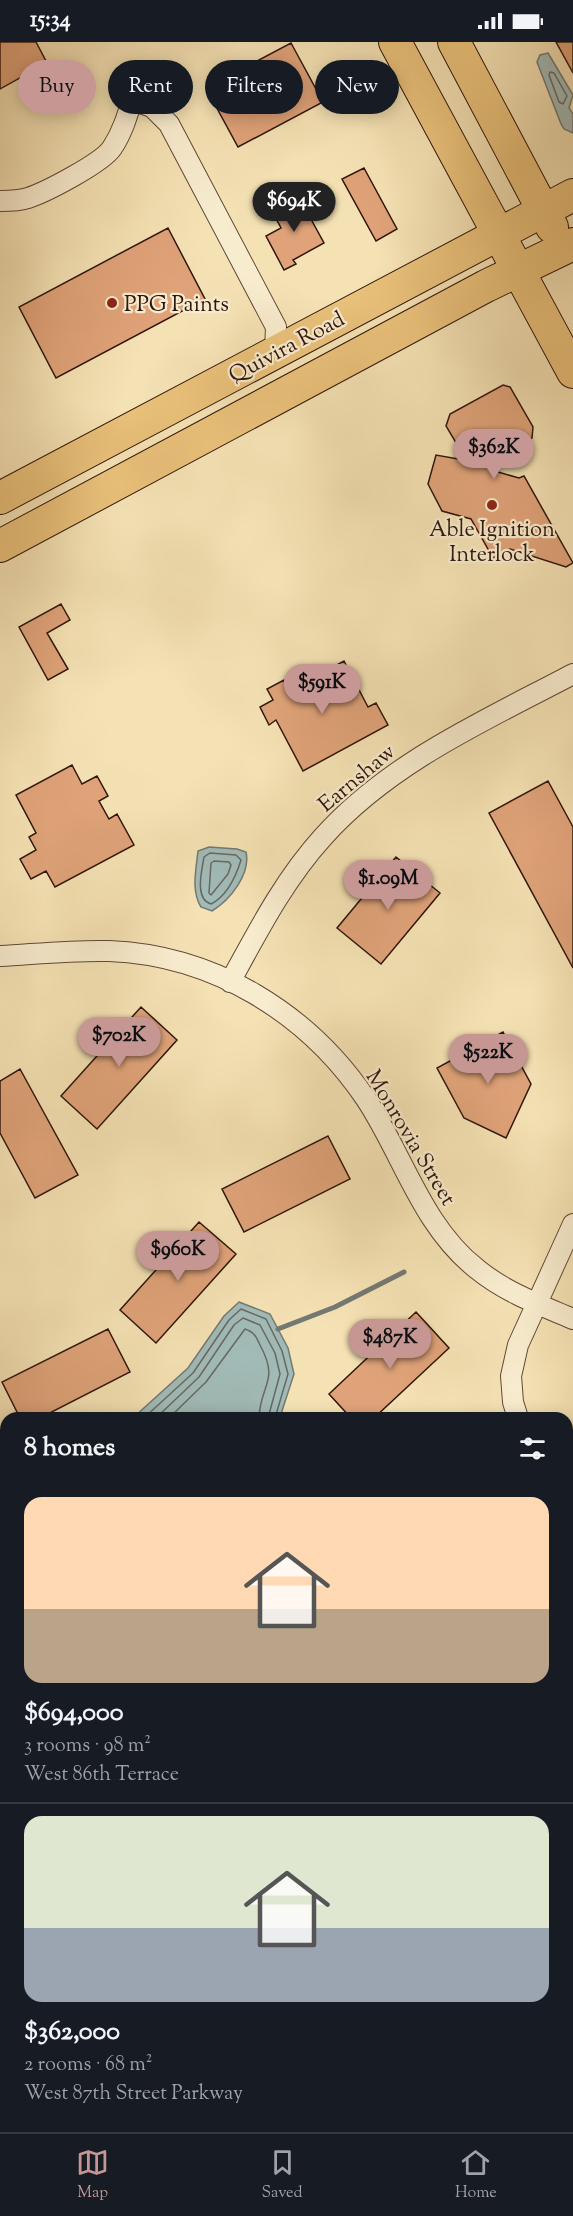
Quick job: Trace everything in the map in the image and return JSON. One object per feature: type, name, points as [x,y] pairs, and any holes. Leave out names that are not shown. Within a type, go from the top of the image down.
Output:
[{"type":"main road","points":[[395,42],[573,372]]},
{"type":"main road","points":[[454,42],[543,210],[570,253]]},
{"type":"main road","name":"Quivira Road","points":[[0,498],[573,195]]},
{"type":"main road","name":"Quivira Road","points":[[0,546],[486,286],[518,271],[570,253]]},
{"type":"main road","points":[[238,418],[272,366],[275,351]]},
{"type":"street","points":[[0,201],[30,198],[97,163],[111,150],[123,129],[132,100],[152,107],[170,124],[276,327],[275,351]]},
{"type":"street","name":"Earnshaw","points":[[230,982],[269,911],[295,871],[324,836],[358,804],[409,764],[433,749],[573,674]]},
{"type":"street","name":"Monrovia Street","points":[[0,956],[80,951],[111,951],[152,956],[195,967],[267,1001],[304,1028],[343,1067],[367,1101],[418,1194],[450,1242],[476,1269],[515,1294],[573,1319]]},
{"type":"street","points":[[516,1412],[511,1376],[518,1345],[573,1224]]},
{"type":"water","points":[[548,53],[573,95],[569,108],[573,114],[573,133],[564,129],[561,124],[537,62],[540,55]]},
{"type":"water","points":[[209,847],[246,852],[247,860],[238,886],[212,911],[201,907],[195,887],[198,851]]},
{"type":"water","points":[[239,1302],[270,1314],[288,1348],[294,1374],[282,1412],[140,1412],[188,1368],[224,1316]]},
{"type":"building","points":[[0,42],[36,42],[45,60],[18,60],[18,79],[0,89]]},
{"type":"building","points":[[556,42],[573,42],[573,73]]},
{"type":"building","points":[[291,43],[300,60],[259,60]]},
{"type":"building","points":[[303,65],[315,87],[315,106],[303,113]]},
{"type":"building","points":[[220,114],[300,114],[238,147]]},
{"type":"building","points":[[364,168],[397,229],[376,241],[342,179]]},
{"type":"building","points":[[300,198],[315,213],[312,221],[324,243],[293,260],[296,264],[284,270],[266,236],[281,228],[273,213]]},
{"type":"building","name":"PPG Paints","points":[[168,228],[205,299],[56,378],[19,307]]},
{"type":"building","points":[[503,385],[510,387],[533,427],[532,438],[505,452],[498,472],[519,478],[524,476],[573,563],[566,567],[510,549],[493,558],[471,519],[442,511],[428,484],[436,455],[458,459],[461,451],[446,426],[450,414]]},
{"type":"building","points":[[61,604],[70,620],[47,633],[68,669],[48,680],[19,627]]},
{"type":"building","points":[[344,661],[368,707],[376,703],[388,725],[303,771],[276,720],[269,725],[260,707],[273,700],[267,689],[284,680],[290,690]]},
{"type":"building","points":[[72,765],[82,784],[97,776],[108,796],[99,801],[109,819],[117,814],[134,845],[55,887],[46,871],[31,879],[20,859],[36,850],[29,837],[36,833],[16,795]]},
{"type":"building","points":[[548,781],[573,827],[573,968],[489,813]]},
{"type":"building","points":[[396,857],[440,893],[381,964],[337,928]]},
{"type":"building","points":[[141,1007],[177,1040],[97,1129],[61,1096]]},
{"type":"building","points":[[503,1032],[531,1084],[506,1138],[464,1118],[437,1068]]},
{"type":"building","points":[[20,1069],[78,1175],[35,1198],[0,1133],[0,1081]]},
{"type":"building","points":[[328,1136],[350,1179],[244,1232],[222,1189]]},
{"type":"building","points":[[199,1222],[236,1254],[156,1343],[120,1310]]},
{"type":"building","points":[[416,1312],[449,1348],[380,1412],[346,1412],[329,1394]]},
{"type":"building","points":[[108,1329],[130,1372],[52,1412],[17,1412],[2,1382]]},
{"type":"waterway","points":[[278,1329],[335,1307],[404,1272]]},
{"type":"place","name":"PPG Paints","points":[[112,303]]},
{"type":"place","name":"Able Ignition Interlock","points":[[492,505]]}]
